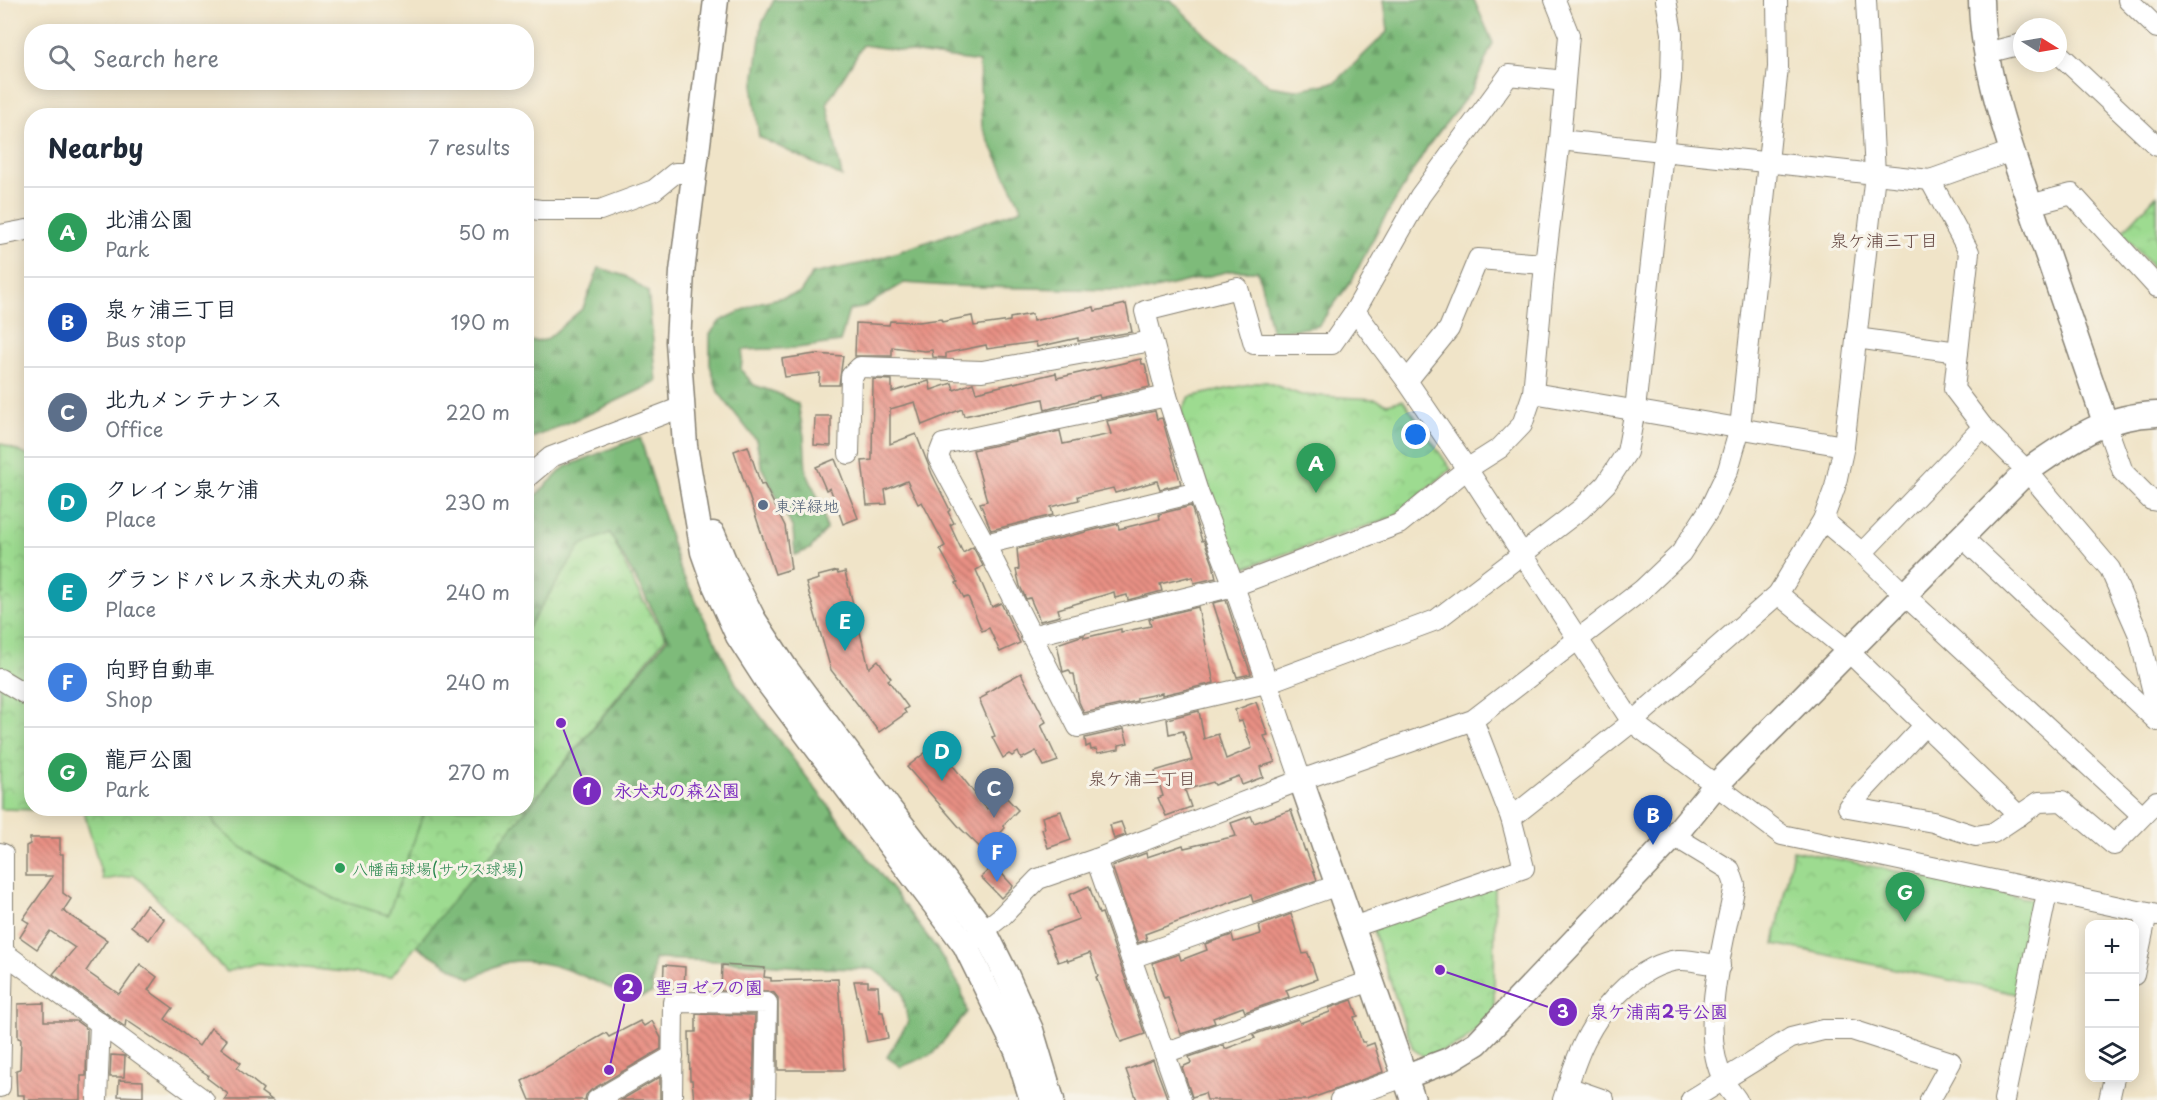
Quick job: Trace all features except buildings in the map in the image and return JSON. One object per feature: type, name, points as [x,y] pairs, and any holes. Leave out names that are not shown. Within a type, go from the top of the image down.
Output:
[{"type":"street","points":[[716,0],[682,272],[678,341],[685,446],[710,527],[754,621],[786,669],[888,807],[975,938],[1006,974],[1031,1030],[1052,1100]]},
{"type":"street","points":[[1031,636],[1234,586],[1399,524],[1467,469],[1500,448],[1522,425],[1533,393],[1569,35],[1555,0]]},
{"type":"street","points":[[1167,396],[943,444],[938,457],[985,544],[1077,727],[1266,683],[1436,620],[1581,508],[1606,484],[1627,452],[1635,410],[1671,79],[1672,33],[1666,0]]},
{"type":"street","points":[[975,938],[1038,879],[1301,780],[1473,720],[1642,590],[1681,553],[1709,510],[1728,470],[1740,428],[1778,67],[1777,0]]},
{"type":"street","points":[[1511,818],[1632,722],[1778,594],[1823,520],[1835,487],[1844,446],[1875,174],[1866,0]]},
{"type":"street","points":[[1981,0],[1986,53],[2012,151],[2105,422],[2123,472],[2151,500],[2157,501]]},
{"type":"street","points":[[2128,0],[2157,28]]},
{"type":"street","points":[[1986,53],[2013,46]]},
{"type":"street","points":[[2067,61],[2157,146]]},
{"type":"street","points":[[1413,1100],[1234,586],[1198,492],[1167,396],[1144,310],[1238,288],[1254,344],[1332,344],[1354,311],[1420,196],[1509,75],[1565,81]]},
{"type":"street","points":[[1560,140],[1930,180],[2012,151]]},
{"type":"street","points":[[534,209],[600,210],[654,190],[675,173],[694,173]]},
{"type":"street","points":[[1930,180],[1969,252],[1954,389],[1983,427],[2027,471],[2110,569],[2139,635],[2157,709]]},
{"type":"street","points":[[2031,205],[2072,194],[2157,287]]},
{"type":"street","points":[[0,235],[24,230]]},
{"type":"street","points":[[1407,381],[1449,329],[1478,259],[1545,264]]},
{"type":"street","points":[[1354,311],[1407,381],[1467,469],[1632,722],[1782,836],[2152,914],[2134,974]]},
{"type":"street","points":[[1856,338],[1958,352]]},
{"type":"street","points":[[849,454],[851,376],[860,367],[982,371],[1152,341]]},
{"type":"street","points":[[1533,393],[1844,446]]},
{"type":"street","points":[[534,471],[550,457],[682,407]]},
{"type":"street","points":[[1340,1100],[1449,1060],[1477,1044],[1674,836],[1716,785],[2027,471],[2074,438],[2105,422],[2157,414]]},
{"type":"street","points":[[1862,553],[1983,427]]},
{"type":"street","points":[[985,544],[1198,492]]},
{"type":"street","points":[[1823,520],[1862,553],[1904,596],[2142,815]]},
{"type":"street","points":[[1962,537],[2157,721]]},
{"type":"street","points":[[1778,594],[1848,651],[2019,816]]},
{"type":"street","points":[[0,679],[24,693]]},
{"type":"street","points":[[1353,927],[1524,868],[1511,818],[1473,720]]},
{"type":"street","points":[[1924,726],[1848,807],[1933,822],[1976,836],[1993,833],[2039,802],[2062,801],[2114,845],[2157,801]]},
{"type":"street","points":[[1674,836],[1730,870],[1735,885],[1711,1024],[1716,1058],[1723,1081],[1737,1100]]},
{"type":"street","points":[[0,854],[3,854],[0,1087]]},
{"type":"street","points":[[1096,859],[1181,1100]]},
{"type":"street","points":[[1131,958],[1338,885]]},
{"type":"street","points":[[2004,1100],[2047,893]]},
{"type":"street","points":[[975,938],[1032,1100]]},
{"type":"street","points":[[2,952],[100,1023],[195,1097]]},
{"type":"street","points":[[1604,1100],[1565,1094],[1587,1035],[1606,1009],[1626,987],[1653,968],[1679,960],[1720,966]]},
{"type":"street","points":[[1164,1053],[1371,981]]},
{"type":"street","points":[[672,1100],[673,1002],[766,1003],[765,1100]]},
{"type":"street","points":[[97,1100],[100,1023]]},
{"type":"street","points":[[1691,1100],[1791,1038],[1823,1030],[1852,1030],[1951,1062],[1930,1100]]},
{"type":"street","points":[[597,1100],[673,1056]]},
{"type":"street","points":[[2109,1100],[2113,1082]]},
{"type":"green space","points":[[774,0],[1171,0],[1207,36],[1270,86],[1295,90],[1336,82],[1388,31],[1384,0],[1474,0],[1493,43],[1472,90],[1428,146],[1381,224],[1352,280],[1318,326],[1272,333],[1258,271],[1230,271],[1147,291],[904,283],[862,308],[849,310],[840,342],[797,348],[743,350],[741,370],[754,385],[798,404],[804,436],[806,471],[823,509],[826,530],[810,549],[795,555],[793,529],[762,468],[756,440],[718,392],[710,365],[710,334],[720,321],[758,303],[800,293],[812,274],[869,262],[1022,209],[982,127],[979,62],[863,45],[827,103],[842,177],[759,137],[753,91],[762,23]]},
{"type":"green space","points":[[2157,195],[2157,273],[2122,232]]},
{"type":"green space","points":[[599,268],[625,276],[648,292],[657,382],[534,437],[534,341],[546,340],[583,308]]},
{"type":"green space","points":[[1264,381],[1301,395],[1376,399],[1387,404],[1403,400],[1451,469],[1393,517],[1237,570],[1181,412],[1189,397]]},
{"type":"green space","points":[[640,437],[679,567],[737,685],[937,949],[961,988],[967,1012],[933,1054],[901,1067],[887,1057],[908,1022],[902,991],[873,969],[654,959],[652,993],[634,999],[557,966],[525,961],[504,963],[470,979],[415,945],[521,816],[534,816],[534,801],[668,638],[610,533],[534,621],[534,497],[565,467]]},
{"type":"green space","points":[[0,443],[24,454],[24,810],[0,809]]},
{"type":"green space","points":[[610,533],[637,590],[666,637],[534,800],[534,618],[581,545]]},
{"type":"green space","points":[[0,543],[3,555],[3,594],[0,594]]},
{"type":"green space","points":[[85,816],[521,816],[391,977],[258,963],[226,972],[135,875],[103,880]]},
{"type":"green space","name":"八幡南球場(サウス球場)","points":[[212,816],[423,816],[388,915],[337,900],[255,856],[215,825]]},
{"type":"green space","points":[[1793,850],[2036,900],[2017,994],[1774,944]]},
{"type":"green space","points":[[1495,885],[1494,1012],[1463,1042],[1426,1058],[1413,1049],[1372,928]]},
{"type":"place","name":"北浦公園","points":[[1316,493]]},
{"type":"place","name":"東洋緑地","points":[[763,505]]},
{"type":"place","name":"グランドパレス永犬丸の森","points":[[845,651]]},
{"type":"place","name":"永犬丸の森公園","points":[[561,723]]},
{"type":"place","name":"クレイン泉ケ浦","points":[[942,781]]},
{"type":"place","name":"北九メンテナンス","points":[[994,818]]},
{"type":"place","name":"泉ヶ浦三丁目","points":[[1653,845]]},
{"type":"place","name":"八幡南球場(サウス球場)","points":[[340,868]]},
{"type":"place","name":"向野自動車","points":[[997,882]]},
{"type":"place","name":"龍戸公園","points":[[1905,922]]},
{"type":"place","name":"泉ケ浦南2号公園","points":[[1440,970]]},
{"type":"place","name":"聖ヨゼフの園","points":[[609,1070]]},
{"type":"district","name":"泉ケ浦三丁目","points":[[1884,239]]},
{"type":"district","name":"泉ケ浦二丁目","points":[[1142,777]]}]
